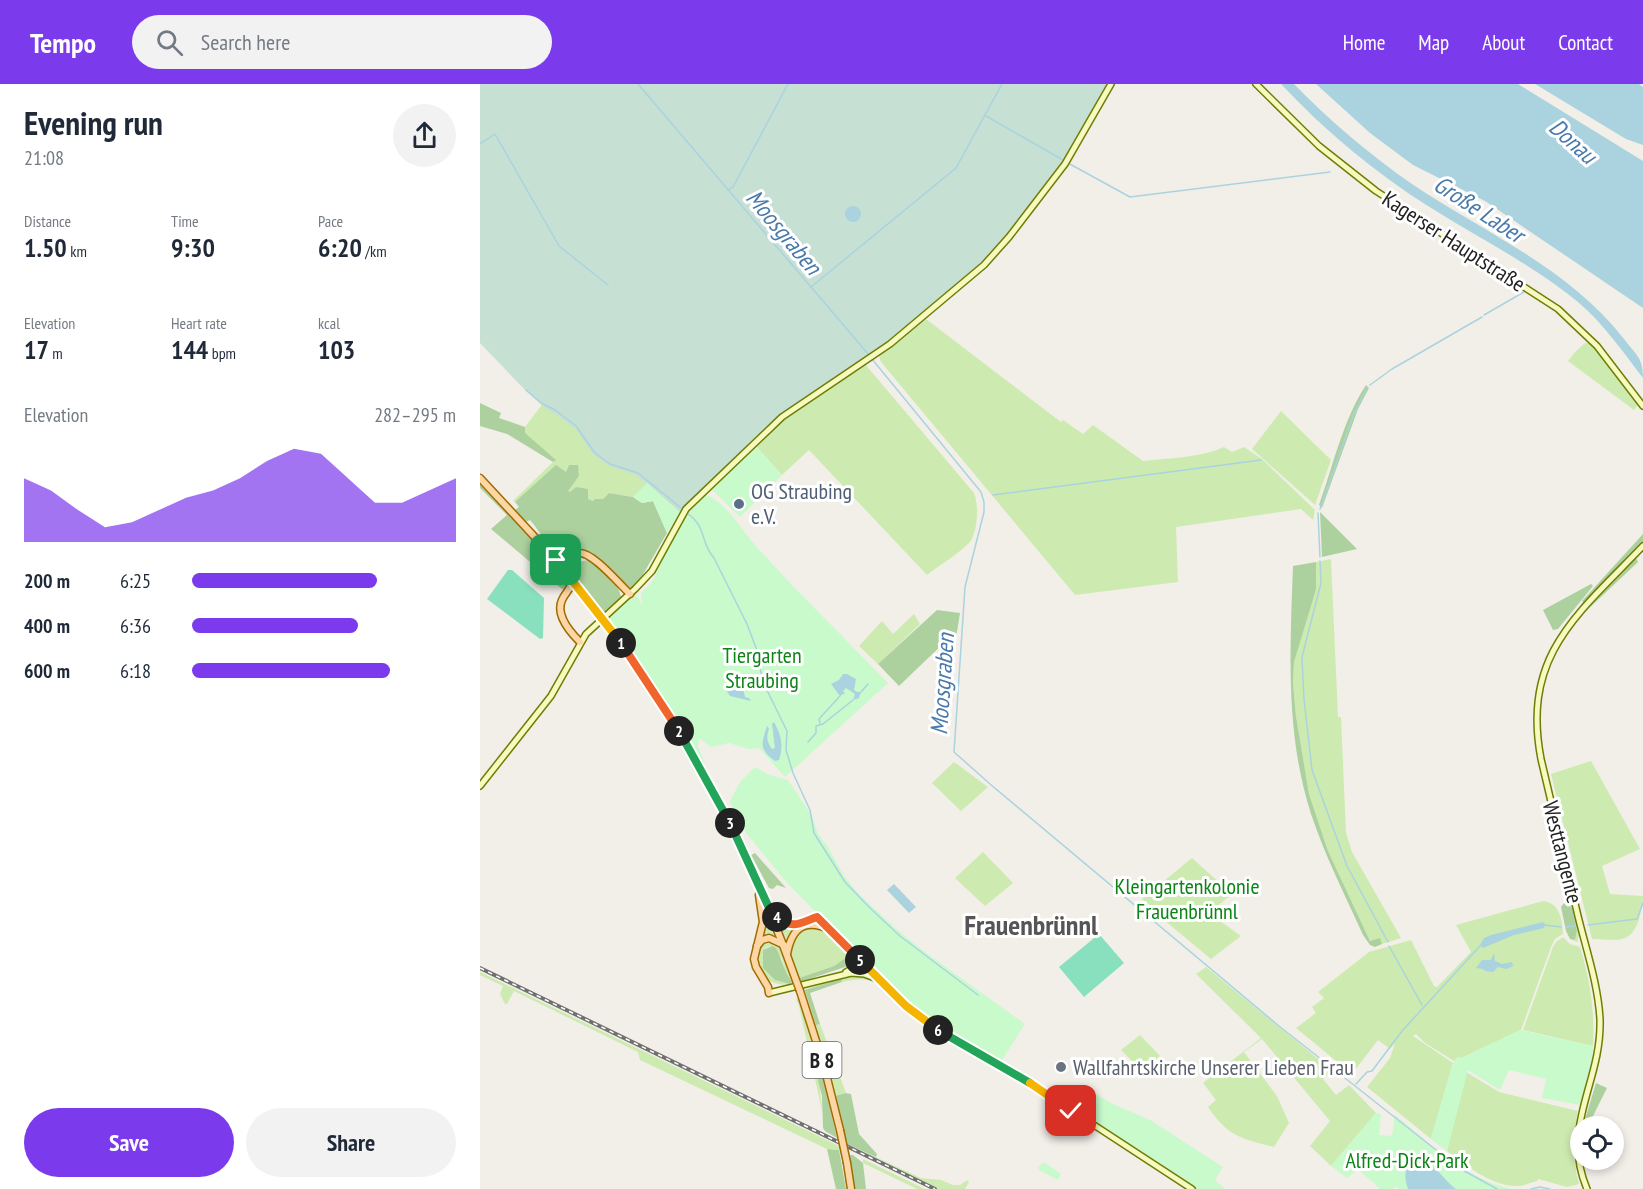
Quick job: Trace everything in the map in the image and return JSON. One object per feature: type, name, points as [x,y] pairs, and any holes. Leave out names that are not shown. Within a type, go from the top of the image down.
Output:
[{"type":"main road","name":"B 8","points":[[480,478],[566,571],[602,618],[645,678],[688,745],[720,803],[770,910],[800,991],[824,1065],[840,1130],[851,1189]]},
{"type":"main road","points":[[556,560],[580,553],[590,556],[630,594]]},
{"type":"main road","points":[[566,571],[569,558]]},
{"type":"main road","points":[[572,579],[570,590],[562,599],[561,613],[567,626],[580,642]]},
{"type":"main road","points":[[570,590],[580,589]]},
{"type":"main road","points":[[754,874],[763,916],[755,949],[756,967],[769,993]]},
{"type":"main road","points":[[770,910],[780,920],[794,925],[817,917]]},
{"type":"main road","points":[[814,925],[817,917]]},
{"type":"main road","points":[[787,955],[791,938],[796,931],[814,925],[831,930]]},
{"type":"main road","points":[[755,949],[760,942],[768,938],[784,945]]},
{"type":"street","points":[[480,786],[551,696],[589,629],[630,594],[652,571],[677,523],[690,504],[782,417],[870,358],[984,265],[1001,247],[1065,164],[1111,84]]},
{"type":"street","name":"Kagerser Hauptstraße","points":[[1256,84],[1307,135],[1367,184],[1412,216],[1519,282],[1558,309],[1603,354],[1643,406]]},
{"type":"street","name":"Westtangente","points":[[1587,1189],[1578,1162],[1577,1135],[1598,1056],[1599,1018],[1591,970],[1536,735],[1536,708],[1546,665],[1560,638],[1580,611],[1643,546]]},
{"type":"street","points":[[817,917],[881,982],[928,1024],[1019,1076],[1192,1189]]},
{"type":"street","points":[[857,973],[863,963]]},
{"type":"street","points":[[843,974],[863,963]]},
{"type":"street","points":[[769,993],[843,974],[857,973],[881,982]]},
{"type":"green space","points":[[480,84],[1108,84],[1059,168],[1012,230],[984,262],[876,351],[782,414],[681,513],[636,475],[607,465],[593,454],[576,429],[526,391],[480,343]]},
{"type":"green space","points":[[926,319],[1061,422],[1063,420],[1083,434],[1093,425],[1143,461],[1194,455],[1224,447],[1232,452],[1244,447],[1262,459],[1315,510],[1313,520],[1301,509],[1176,527],[1178,582],[1075,595],[881,362],[879,356]]},
{"type":"green space","points":[[1585,343],[1591,344],[1637,401],[1634,410],[1568,361]]},
{"type":"green space","points":[[865,364],[976,498],[977,518],[969,543],[927,575],[809,450],[782,475],[755,445],[796,410]]},
{"type":"green space","points":[[1366,385],[1369,388],[1358,409],[1322,508],[1319,505],[1339,444],[1351,413]]},
{"type":"green space","points":[[544,402],[633,469],[680,512],[647,484],[633,497],[609,493],[603,499],[593,501],[570,493],[567,491],[579,476],[577,465],[569,465],[566,472],[515,502],[513,501],[555,460],[524,433],[525,427]]},
{"type":"green space","points":[[480,403],[501,413],[499,418],[525,427],[525,433],[556,460],[553,462],[507,434],[480,426]]},
{"type":"green space","points":[[1281,411],[1331,460],[1315,505],[1252,449]]},
{"type":"green space","points":[[755,445],[782,475],[740,517],[710,488]]},
{"type":"green space","points":[[556,465],[566,472],[569,465],[578,465],[579,476],[568,491],[576,487],[588,489],[588,499],[593,501],[603,499],[609,493],[633,497],[642,503],[653,501],[667,533],[642,576],[631,588],[587,551],[557,556],[530,520],[526,522],[515,510],[519,507],[515,502]]},
{"type":"green space","points":[[480,482],[514,516],[569,580],[566,589],[562,589],[491,529],[507,515],[480,488]]},
{"type":"green space","points":[[647,483],[680,512],[667,533],[653,501],[642,503],[633,497]]},
{"type":"green space","name":"Tiergarten Straubing","points":[[705,494],[727,510],[756,546],[888,683],[785,777],[759,748],[749,749],[729,743],[711,747],[699,738],[698,746],[709,775],[645,670],[607,618],[636,594],[642,605],[641,593],[653,580],[681,524]]},
{"type":"green space","points":[[1320,512],[1357,549],[1322,557]]},
{"type":"green space","points":[[1643,534],[1643,542],[1584,603],[1582,601]]},
{"type":"green space","points":[[1636,558],[1638,562],[1585,612],[1584,611]]},
{"type":"green space","points":[[1331,559],[1346,833],[1352,852],[1401,938],[1382,944],[1379,939],[1370,941],[1328,851],[1309,794],[1296,716],[1293,684],[1294,662],[1316,562]]},
{"type":"green space","points":[[576,560],[579,562],[588,560],[608,575],[616,585],[621,597],[604,612],[571,570],[571,563]]},
{"type":"green space","points":[[1316,562],[1316,589],[1294,662],[1293,684],[1296,716],[1309,794],[1328,851],[1370,941],[1380,938],[1382,944],[1375,947],[1370,945],[1363,935],[1335,875],[1311,814],[1297,753],[1291,691],[1293,566]]},
{"type":"green space","points":[[508,570],[512,570],[544,598],[543,638],[540,639],[487,599]]},
{"type":"green space","points":[[1591,584],[1593,586],[1558,629],[1553,630],[1543,610]]},
{"type":"green space","points":[[937,610],[960,613],[956,638],[950,637],[899,686],[878,664]]},
{"type":"green space","points":[[914,614],[920,624],[878,664],[859,646],[882,621],[893,634]]},
{"type":"green space","points":[[1591,761],[1640,849],[1602,866],[1610,894],[1643,896],[1635,928],[1627,937],[1615,940],[1592,939],[1551,774]]},
{"type":"green space","points":[[954,762],[988,787],[961,811],[932,783]]},
{"type":"green space","points":[[755,767],[767,774],[788,780],[812,816],[818,834],[844,876],[858,893],[925,952],[1025,1024],[1000,1063],[929,1022],[902,999],[788,884],[746,833],[730,802],[740,782]]},
{"type":"green space","points":[[1541,778],[1580,936],[1578,942],[1570,939],[1575,940],[1577,931],[1572,908],[1564,903],[1567,887]]},
{"type":"green space","points":[[983,852],[1013,883],[985,906],[955,878]]},
{"type":"green space","points":[[755,853],[786,888],[777,885],[773,889],[769,888],[751,855]]},
{"type":"green space","name":"Kleingartenkolonie Frauenbrünnl","points":[[1192,858],[1232,894],[1209,913],[1241,936],[1211,959],[1142,899]]},
{"type":"green space","points":[[1543,901],[1557,908],[1561,917],[1563,934],[1555,939],[1551,947],[1521,1030],[1461,1058],[1458,1057],[1454,1061],[1425,1043],[1416,1034],[1413,1036],[1453,1063],[1431,1139],[1367,1087],[1390,1058],[1395,1043],[1390,1049],[1378,1040],[1352,1074],[1296,1028],[1316,1013],[1312,1007],[1324,998],[1318,992],[1369,952],[1411,940],[1434,986],[1437,987],[1471,952],[1456,925]]},
{"type":"green space","points":[[1564,903],[1572,908],[1577,931],[1575,940],[1570,939],[1566,931],[1561,907]]},
{"type":"green space","points":[[764,907],[777,938],[770,936],[761,938]]},
{"type":"green space","points":[[777,921],[797,927],[786,945]]},
{"type":"green space","points":[[808,927],[828,931],[844,946],[852,959],[847,957],[834,966],[799,978],[792,956],[792,943],[800,932]]},
{"type":"green space","points":[[1099,934],[1124,963],[1084,997],[1059,967]]},
{"type":"green space","points":[[1563,937],[1570,944],[1580,947],[1584,959],[1592,1008],[1593,1046],[1523,1030],[1553,947]]},
{"type":"green space","points":[[764,941],[775,941],[782,949],[795,983],[780,984],[766,979],[761,974],[755,961],[757,951]],"holes":[[[772,946],[782,959],[786,975],[775,980],[763,968],[763,950]]]},
{"type":"green space","points":[[772,946],[778,952],[792,982],[790,984],[775,980],[763,968],[763,950]]},
{"type":"green space","points":[[847,957],[852,959],[848,966],[800,982],[799,978],[834,966]]},
{"type":"green space","points":[[1206,967],[1333,1071],[1323,1079],[1336,1095],[1349,1085],[1376,1113],[1331,1166],[1310,1146],[1330,1121],[1262,1039],[1244,1052],[1277,1096],[1289,1123],[1274,1147],[1236,1135],[1215,1117],[1208,1107],[1216,1100],[1203,1083],[1261,1038],[1196,974]]},
{"type":"green space","points":[[480,972],[839,1146],[840,1150],[827,1149],[640,1060],[638,1052],[514,991],[505,1004],[500,994],[503,986],[480,975]]},
{"type":"green space","points":[[857,976],[875,982],[884,988],[925,1026],[890,994],[870,981],[860,979],[842,982],[840,979],[806,990],[817,1025],[820,1024],[846,1093],[835,1096],[803,990],[841,978]]},
{"type":"green space","points":[[841,979],[842,982],[810,993],[820,1024],[816,1025],[805,990]]},
{"type":"green space","points":[[799,998],[822,1072],[820,1087],[823,1115],[796,999]]},
{"type":"green space","points":[[1520,1030],[1593,1046],[1592,1060],[1580,1105],[1542,1098],[1546,1079],[1509,1070],[1500,1090],[1468,1070],[1447,1151],[1431,1139],[1453,1063],[1458,1057],[1461,1058]]},
{"type":"green space","points":[[1140,1035],[1160,1056],[1142,1071],[1121,1050]]},
{"type":"green space","points":[[822,1072],[837,1138],[823,1128],[822,1096],[818,1080]]},
{"type":"green space","points":[[1466,1072],[1499,1092],[1578,1111],[1577,1116],[1570,1116],[1570,1170],[1576,1170],[1579,1184],[1567,1187],[1538,1179],[1520,1186],[1505,1185],[1479,1173],[1447,1151]]},
{"type":"green space","points":[[1596,1083],[1607,1088],[1593,1116],[1586,1116]]},
{"type":"green space","points":[[1085,1088],[1113,1104],[1150,1120],[1223,1167],[1215,1180],[1225,1189],[1196,1189],[1075,1111]]},
{"type":"green space","points":[[851,1094],[859,1134],[877,1154],[876,1157],[847,1144],[835,1096]]},
{"type":"green space","name":"Alfred-Dick-Park","points":[[1376,1113],[1381,1114],[1379,1135],[1392,1136],[1395,1115],[1464,1169],[1480,1178],[1512,1189],[1400,1189],[1395,1186],[1393,1189],[1380,1189],[1358,1169],[1347,1178],[1331,1166]]},
{"type":"green space","points":[[847,1144],[921,1178],[941,1180],[953,1185],[960,1185],[967,1180],[969,1182],[965,1189],[936,1189]]},
{"type":"green space","points":[[827,1149],[839,1150],[846,1189],[836,1189]]},
{"type":"green space","points":[[849,1155],[853,1155],[863,1163],[866,1189],[854,1189]]},
{"type":"green space","points":[[863,1159],[925,1189],[917,1189],[863,1163]]},
{"type":"green space","points":[[1044,1162],[1061,1174],[1058,1180],[1039,1170],[1038,1167]]},
{"type":"water","points":[[1281,84],[1294,84],[1351,137],[1396,173],[1525,253],[1578,292],[1602,314],[1635,353],[1642,365],[1643,378],[1604,328],[1578,302],[1524,263],[1428,206],[1388,179],[1332,134]]},
{"type":"water","name":"Donau","points":[[1316,84],[1518,84],[1643,161],[1643,308],[1485,201],[1413,165],[1370,133]]},
{"type":"water","points":[[1535,84],[1639,84],[1643,87],[1643,145],[1626,139]]},
{"type":"water","points":[[853,206],[861,214],[853,222],[845,214]]},
{"type":"water","points":[[843,674],[856,679],[854,690],[861,692],[859,698],[853,700],[855,694],[846,688],[843,691],[845,693],[840,696],[831,684],[839,680]]},
{"type":"water","points":[[737,675],[741,679],[745,697],[751,701],[730,696],[726,690],[727,681]]},
{"type":"water","points":[[774,722],[781,745],[781,755],[779,760],[775,761],[766,753],[763,745],[767,726],[769,729],[768,742],[772,749],[775,748],[772,724]]},
{"type":"water","points":[[894,884],[916,907],[909,913],[887,890]]},
{"type":"water","points":[[1543,922],[1544,928],[1514,935],[1483,948],[1480,945],[1484,938],[1491,935]]},
{"type":"water","points":[[1494,953],[1495,961],[1502,964],[1512,962],[1513,966],[1507,969],[1498,967],[1493,972],[1476,968],[1482,960],[1491,960]]},
{"type":"water","points":[[1417,1161],[1429,1164],[1456,1189],[1408,1189],[1406,1172],[1412,1163]]},
{"type":"waterway","name":"Moosgraben","points":[[638,84],[869,355]]},
{"type":"waterway","points":[[728,190],[733,187],[788,84]]},
{"type":"waterway","points":[[811,287],[956,168],[1002,84]]},
{"type":"waterway","points":[[986,116],[1063,160]]},
{"type":"waterway","points":[[480,144],[495,134],[559,246],[608,285]]},
{"type":"waterway","points":[[1068,163],[1130,197],[1330,172]]},
{"type":"waterway","points":[[1484,315],[1524,292]]},
{"type":"waterway","points":[[1370,385],[1392,369],[1482,317]]},
{"type":"waterway","name":"Moosgraben","points":[[872,359],[981,492],[984,502],[984,512],[965,587],[954,752],[1279,1026],[1459,1168],[1497,1189]]},
{"type":"waterway","points":[[1320,509],[1354,414],[1367,388]]},
{"type":"waterway","points":[[526,390],[576,426],[595,453],[610,464],[638,473],[681,508]]},
{"type":"waterway","points":[[993,495],[1261,460]]},
{"type":"waterway","points":[[687,513],[701,529],[706,546],[747,624],[758,653],[762,680],[787,731],[786,750],[793,773],[810,810],[814,833],[845,882],[869,907],[900,936],[978,995]]},
{"type":"waterway","points":[[1318,513],[1320,557]]},
{"type":"waterway","points":[[1320,561],[1321,583],[1302,657],[1312,770],[1347,866],[1388,942]]},
{"type":"waterway","points":[[861,692],[868,684]]},
{"type":"waterway","points":[[820,723],[819,719],[840,696]]},
{"type":"waterway","points":[[808,742],[816,733],[816,726],[823,724],[853,700]]},
{"type":"waterway","points":[[1588,925],[1637,919],[1643,903]]},
{"type":"waterway","points":[[1544,925],[1561,927]]},
{"type":"waterway","points":[[1566,927],[1576,926]]},
{"type":"waterway","points":[[1389,946],[1422,1005]]},
{"type":"waterway","points":[[1356,1084],[1367,1072],[1372,1071],[1402,1031],[1480,946]]},
{"type":"waterway","name":"Moosgraben","points":[[1531,1189],[1540,1187],[1550,1189]]},
{"type":"railway","points":[[480,968],[935,1189]]},
{"type":"place","name":"OG Straubing e.V.","points":[[739,504]]},
{"type":"place","name":"Wallfahrtskirche Unserer Lieben Frau","points":[[1061,1067]]},
{"type":"district","name":"Frauenbrünnl","points":[[1031,924]]},
{"type":"route","points":[[556,560],[620,642],[675,724],[720,803],[745,852],[770,910],[780,920],[794,925],[817,917],[923,1020],[1019,1076],[1071,1111]]},
{"type":"water label","name":"Große Laber","points":[[1479,209]]}]
